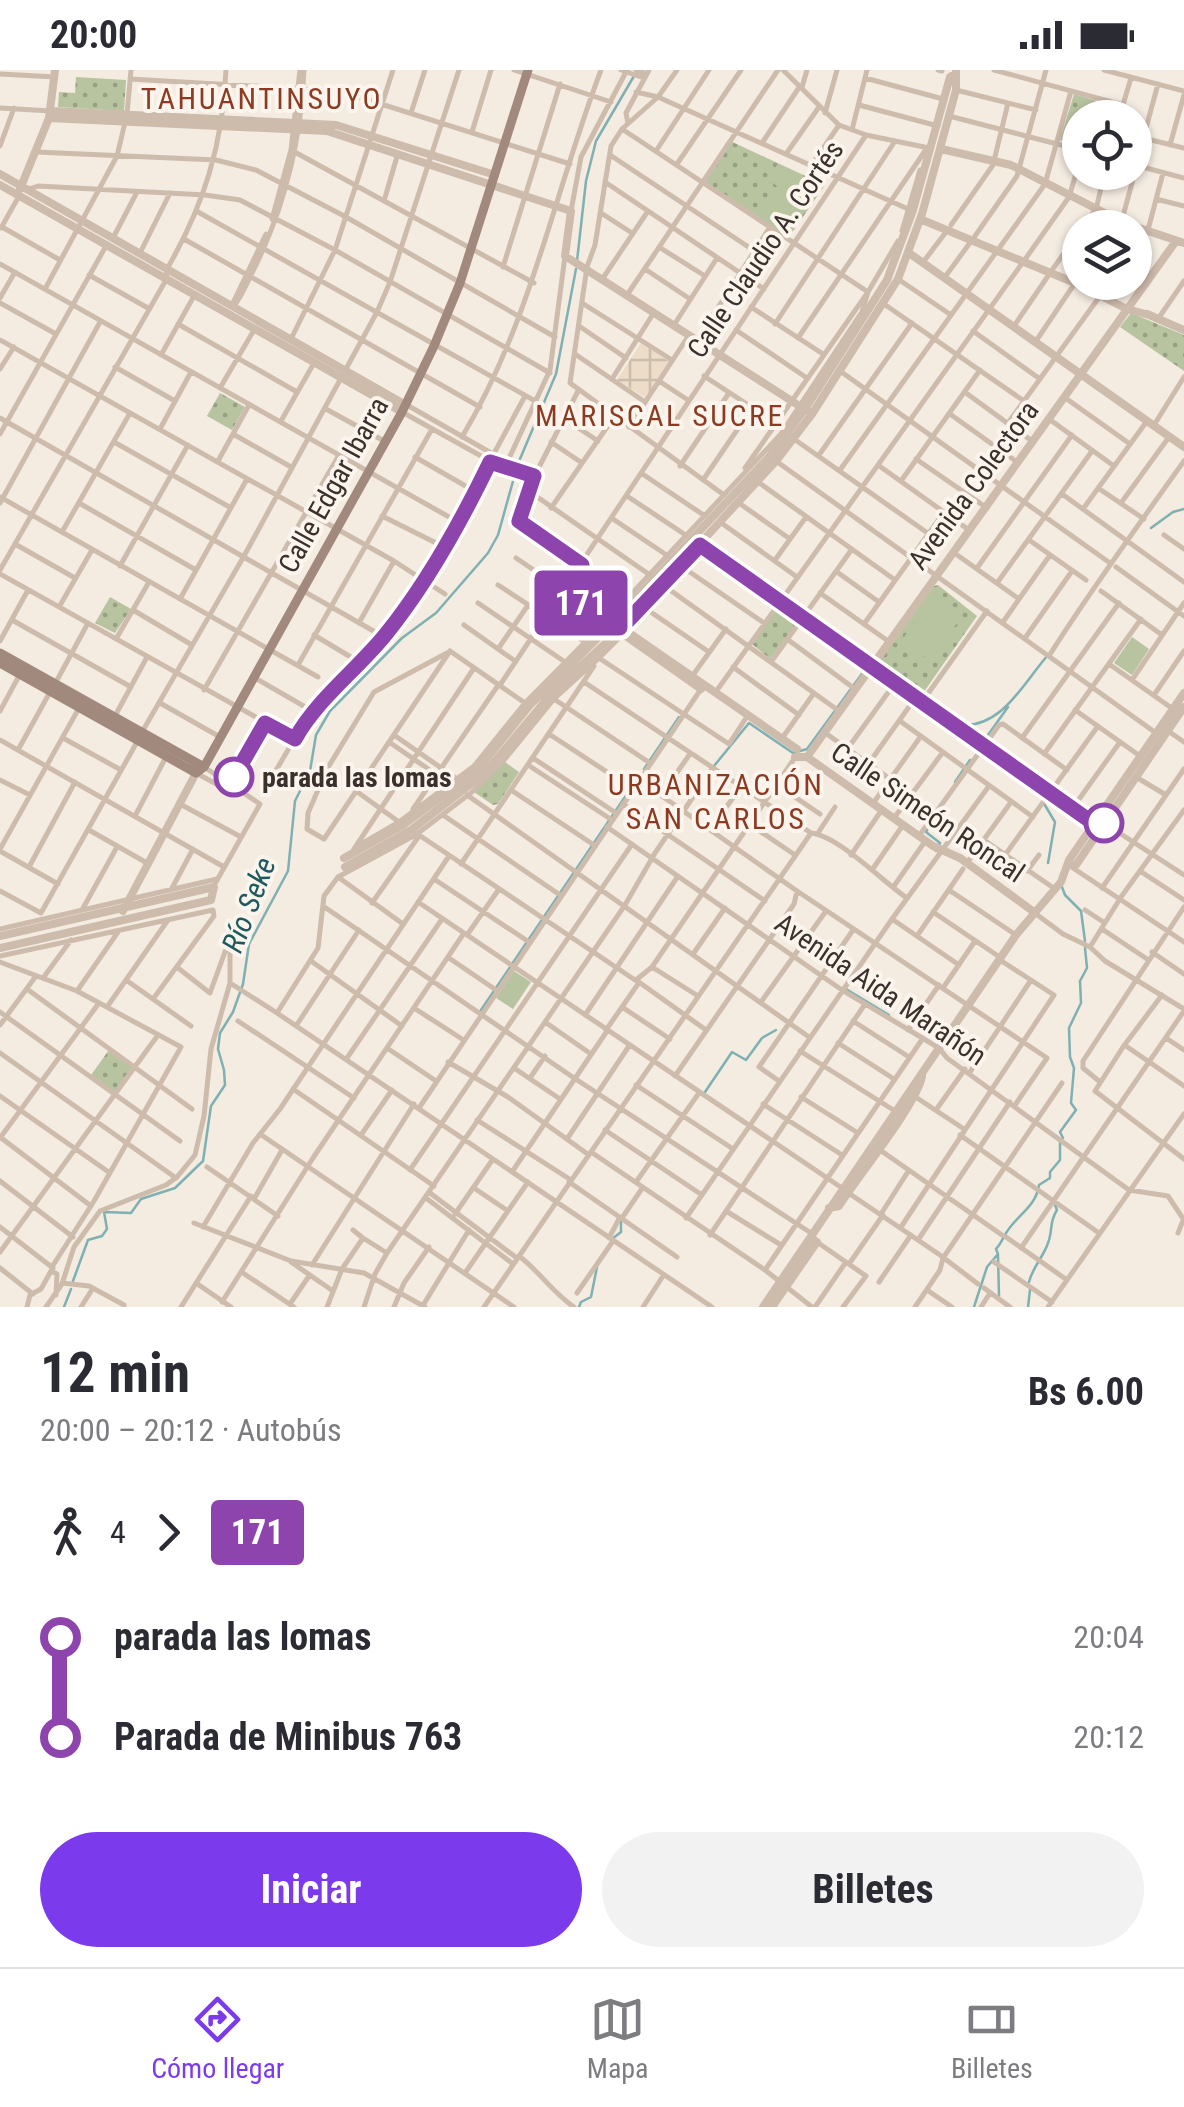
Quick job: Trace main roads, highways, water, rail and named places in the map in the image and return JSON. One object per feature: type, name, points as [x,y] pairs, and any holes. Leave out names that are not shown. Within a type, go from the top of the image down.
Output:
[{"type":"main road","name":"Calle Edgar Ibarra","points":[[200,770],[385,442],[434,346],[472,250],[528,72]]},
{"type":"main road","points":[[0,653],[80,707],[200,770]]},
{"type":"main road","points":[[0,663],[115,716],[166,757],[200,770]]},
{"type":"waterway","name":"Río Seke","points":[[577,261],[586,181],[596,141],[634,76]]},
{"type":"waterway","name":"Río Seke","points":[[517,466],[556,374],[576,269]]},
{"type":"waterway","name":"Río Seke","points":[[73,1281],[88,1240],[102,1236],[107,1229],[104,1212],[131,1213],[141,1199],[175,1188],[203,1161],[211,1106],[225,1085],[218,1049],[220,1033],[243,984],[249,944],[288,871],[295,801],[310,771],[316,735],[330,711],[402,638],[436,613],[488,553],[498,535],[515,474]]},
{"type":"waterway","points":[[1151,528],[1184,509]]},
{"type":"waterway","points":[[959,725],[988,720],[1000,712],[1048,655]]},
{"type":"waterway","points":[[714,766],[749,723],[793,753],[807,749],[864,671]]},
{"type":"waterway","points":[[890,677],[917,695]]},
{"type":"waterway","points":[[983,742],[1008,707]]},
{"type":"waterway","points":[[644,769],[679,717]]},
{"type":"waterway","points":[[987,752],[1046,795]]},
{"type":"waterway","points":[[955,782],[970,760]]},
{"type":"waterway","points":[[479,1013],[631,788]]},
{"type":"waterway","points":[[1043,802],[1055,822],[1048,863]]},
{"type":"waterway","points":[[931,823],[926,832],[940,843],[936,851]]},
{"type":"waterway","points":[[1062,887],[1081,911],[1085,941]]},
{"type":"waterway","points":[[1063,1138],[1060,1132],[1076,1110],[1071,1103],[1074,1068],[1069,1028],[1081,1003],[1080,981],[1087,968],[1085,948]]},
{"type":"waterway","points":[[846,989],[889,1015]]},
{"type":"waterway","points":[[703,1095],[732,1052],[746,1060],[762,1038],[776,1030]]},
{"type":"waterway","points":[[974,1307],[987,1267],[998,1254],[996,1249],[1060,1160],[1060,1141]]},
{"type":"waterway","points":[[1029,1282],[1048,1243],[1055,1205]]},
{"type":"waterway","points":[[612,1239],[621,1232],[621,1221]]},
{"type":"waterway","points":[[998,1255],[999,1296]]},
{"type":"waterway","points":[[579,1307],[591,1297],[597,1267]]},
{"type":"waterway","points":[[64,1307],[71,1289]]},
{"type":"waterway","points":[[1028,1307],[1030,1290]]},
{"type":"place","name":"parada las lomas","points":[[234,777]]},
{"type":"district","name":"TAHUANTINSUYO","points":[[262,99]]},
{"type":"district","name":"MARISCAL SUCRE","points":[[660,416]]},
{"type":"district","name":"URBANIZACIÓN SAN CARLOS","points":[[716,802]]}]
